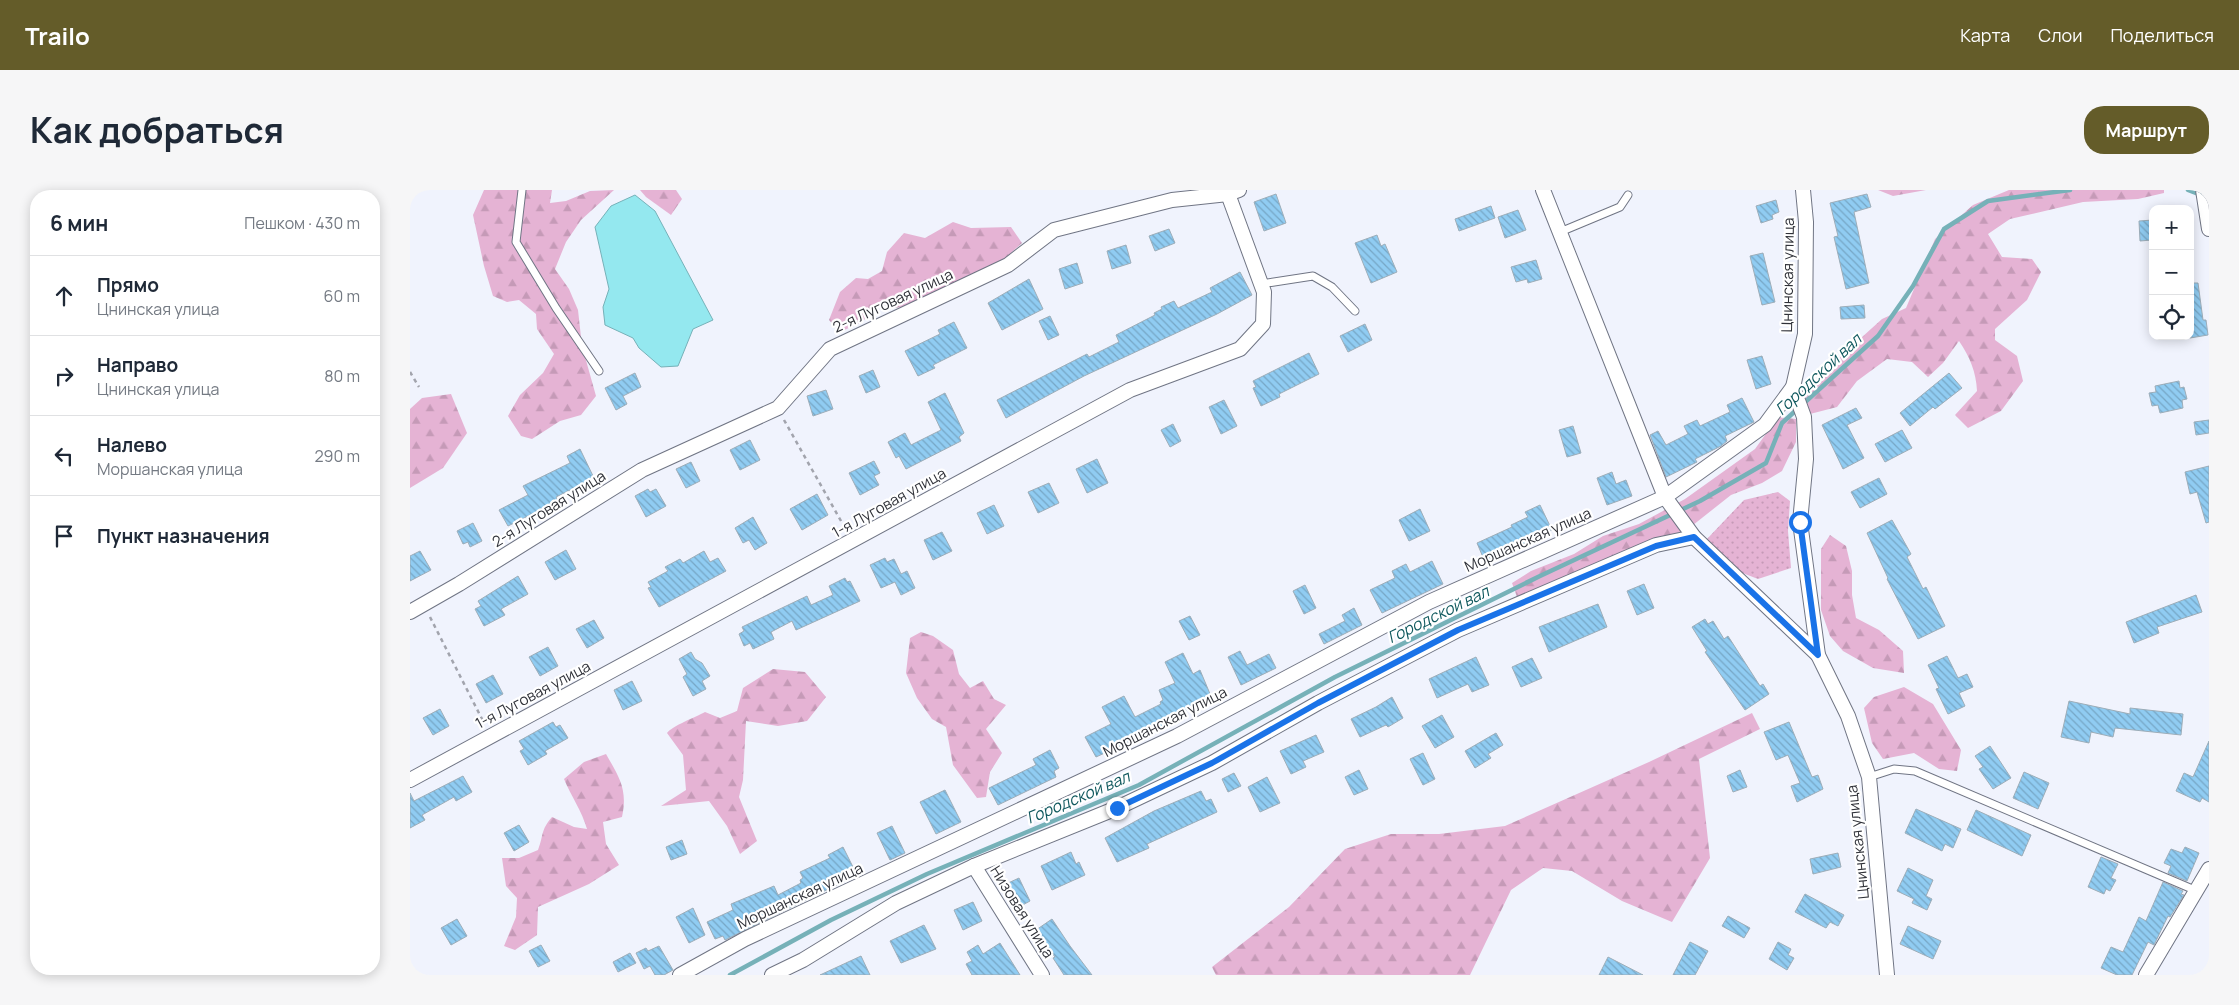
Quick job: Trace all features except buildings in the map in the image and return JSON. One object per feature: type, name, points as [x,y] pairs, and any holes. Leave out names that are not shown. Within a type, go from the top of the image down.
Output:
[{"type":"street","name":"Цнинская улица","points":[[1543,190],[1668,501],[1694,537],[1818,655]]},
{"type":"street","name":"Цнинская улица","points":[[1803,190],[1806,222],[1804,334],[1793,387],[1804,417],[1806,459],[1800,522],[1818,655],[1848,716],[1869,778],[1887,975]]},
{"type":"street","points":[[2203,190],[2209,226]]},
{"type":"street","name":"1-я Луговая улица","points":[[410,780],[853,542],[1130,390],[1240,349],[1263,324],[1264,292],[1233,192]]},
{"type":"street","name":"2-я Луговая улица","points":[[410,612],[468,579],[642,470],[778,408],[830,349],[1008,265],[1054,230],[1172,200],[1233,192]]},
{"type":"street","name":"Моршанская улица","points":[[680,975],[746,939],[1178,736],[1429,602],[1668,501],[1765,425],[1793,387]]},
{"type":"street","points":[[772,975],[803,960],[896,902],[974,866],[1117,808],[1212,763],[1318,703],[1458,630],[1656,546],[1694,537]]},
{"type":"street","name":"Низовая улица","points":[[974,866],[1042,975]]},
{"type":"street","points":[[2146,975],[2209,870]]},
{"type":"lane","points":[[522,190],[516,242],[556,308],[599,371]]},
{"type":"lane","points":[[1560,232],[1620,207],[1628,195]]},
{"type":"lane","points":[[1261,284],[1313,276],[1332,287],[1355,311]]},
{"type":"lane","points":[[1869,778],[1894,769],[1915,771],[2197,891]]},
{"type":"path","points":[[410,372],[419,387]]},
{"type":"path","points":[[778,408],[853,542]]},
{"type":"path","points":[[424,604],[490,737]]},
{"type":"green space","points":[[484,190],[552,190],[550,203],[566,201],[590,191],[614,190],[581,220],[566,242],[555,269],[569,289],[578,310],[582,346],[596,396],[581,415],[560,421],[532,439],[521,436],[508,416],[520,395],[543,373],[554,354],[537,329],[536,314],[519,300],[507,302],[493,296],[484,266],[473,215]]},
{"type":"green space","points":[[640,190],[676,190],[682,199],[671,215],[646,197]]},
{"type":"green space","points":[[1878,190],[1926,190],[1893,196]]},
{"type":"green space","points":[[2009,190],[2164,190],[2164,193],[2138,199],[2083,202],[2010,219],[1988,234],[2002,257],[2032,259],[2041,272],[2027,300],[1995,329],[1995,340],[2017,356],[2023,381],[2001,411],[1968,428],[1955,415],[1977,391],[1972,365],[1959,341],[1943,363],[1928,377],[1912,362],[1887,359],[1857,381],[1837,407],[1810,414],[1801,399],[1830,366],[1882,319],[1906,308],[1935,239],[1973,205]]},
{"type":"green space","points":[[953,222],[971,228],[1011,227],[1022,243],[1002,261],[907,306],[895,308],[880,304],[862,322],[840,332],[829,320],[840,292],[856,278],[868,279],[882,271],[887,252],[904,233],[925,238]]},
{"type":"green space","points":[[451,394],[467,433],[443,468],[410,488],[410,409],[422,398]]},
{"type":"green space","points":[[1778,417],[1796,419],[1796,442],[1782,471],[1762,483],[1731,495],[1688,529],[1666,541],[1547,588],[1517,597],[1512,583],[1531,571],[1574,554],[1603,536],[1639,524],[1685,499],[1755,449]]},
{"type":"green space","points":[[1778,492],[1790,501],[1788,531],[1791,568],[1758,579],[1740,572],[1707,539],[1744,500]]},
{"type":"green space","points":[[1830,535],[1846,546],[1852,571],[1852,595],[1856,618],[1879,630],[1903,651],[1904,673],[1873,668],[1843,651],[1830,636],[1821,610],[1821,549]]},
{"type":"green space","points":[[921,632],[933,636],[953,650],[959,674],[970,688],[983,681],[994,699],[1006,705],[986,729],[1002,753],[990,772],[986,797],[977,798],[953,765],[946,727],[932,719],[917,698],[906,673],[910,638]]},
{"type":"green space","points":[[773,669],[805,672],[826,697],[807,721],[778,726],[746,721],[743,780],[739,797],[757,841],[740,854],[727,826],[709,801],[661,806],[686,790],[683,755],[667,733],[705,712],[720,718],[737,711],[743,688]]},
{"type":"green space","points":[[1904,687],[1933,704],[1961,750],[1957,771],[1939,769],[1914,753],[1883,759],[1872,743],[1864,708],[1874,697]]},
{"type":"green space","points":[[1752,713],[1760,729],[1699,759],[1710,858],[1672,922],[1622,901],[1572,871],[1543,868],[1511,890],[1470,975],[1216,975],[1212,967],[1289,907],[1345,849],[1391,834],[1439,834],[1505,826],[1649,762]]},
{"type":"green space","points":[[606,754],[621,784],[624,799],[622,817],[603,822],[606,844],[619,865],[589,884],[538,907],[537,935],[515,950],[504,946],[516,917],[517,898],[506,886],[502,858],[519,858],[538,850],[544,830],[552,817],[574,827],[587,829],[564,779],[584,762]]},
{"type":"water","points":[[635,195],[655,211],[713,320],[693,329],[678,366],[661,367],[639,348],[633,338],[605,325],[603,307],[609,289],[595,227],[611,206]]},
{"type":"waterway","name":"Городской вал","points":[[730,975],[831,920],[927,874],[1139,785],[1335,677],[1540,576],[1700,501],[1766,463],[1782,423],[1878,336],[1913,286],[1944,229],[1988,201],[2070,190]]},
{"type":"waterway","name":"Городской вал","points":[[2188,190],[2201,195]]},
{"type":"route","points":[[1117,808],[1212,763],[1318,703],[1458,630],[1656,546],[1694,537],[1818,655],[1800,522]]}]
